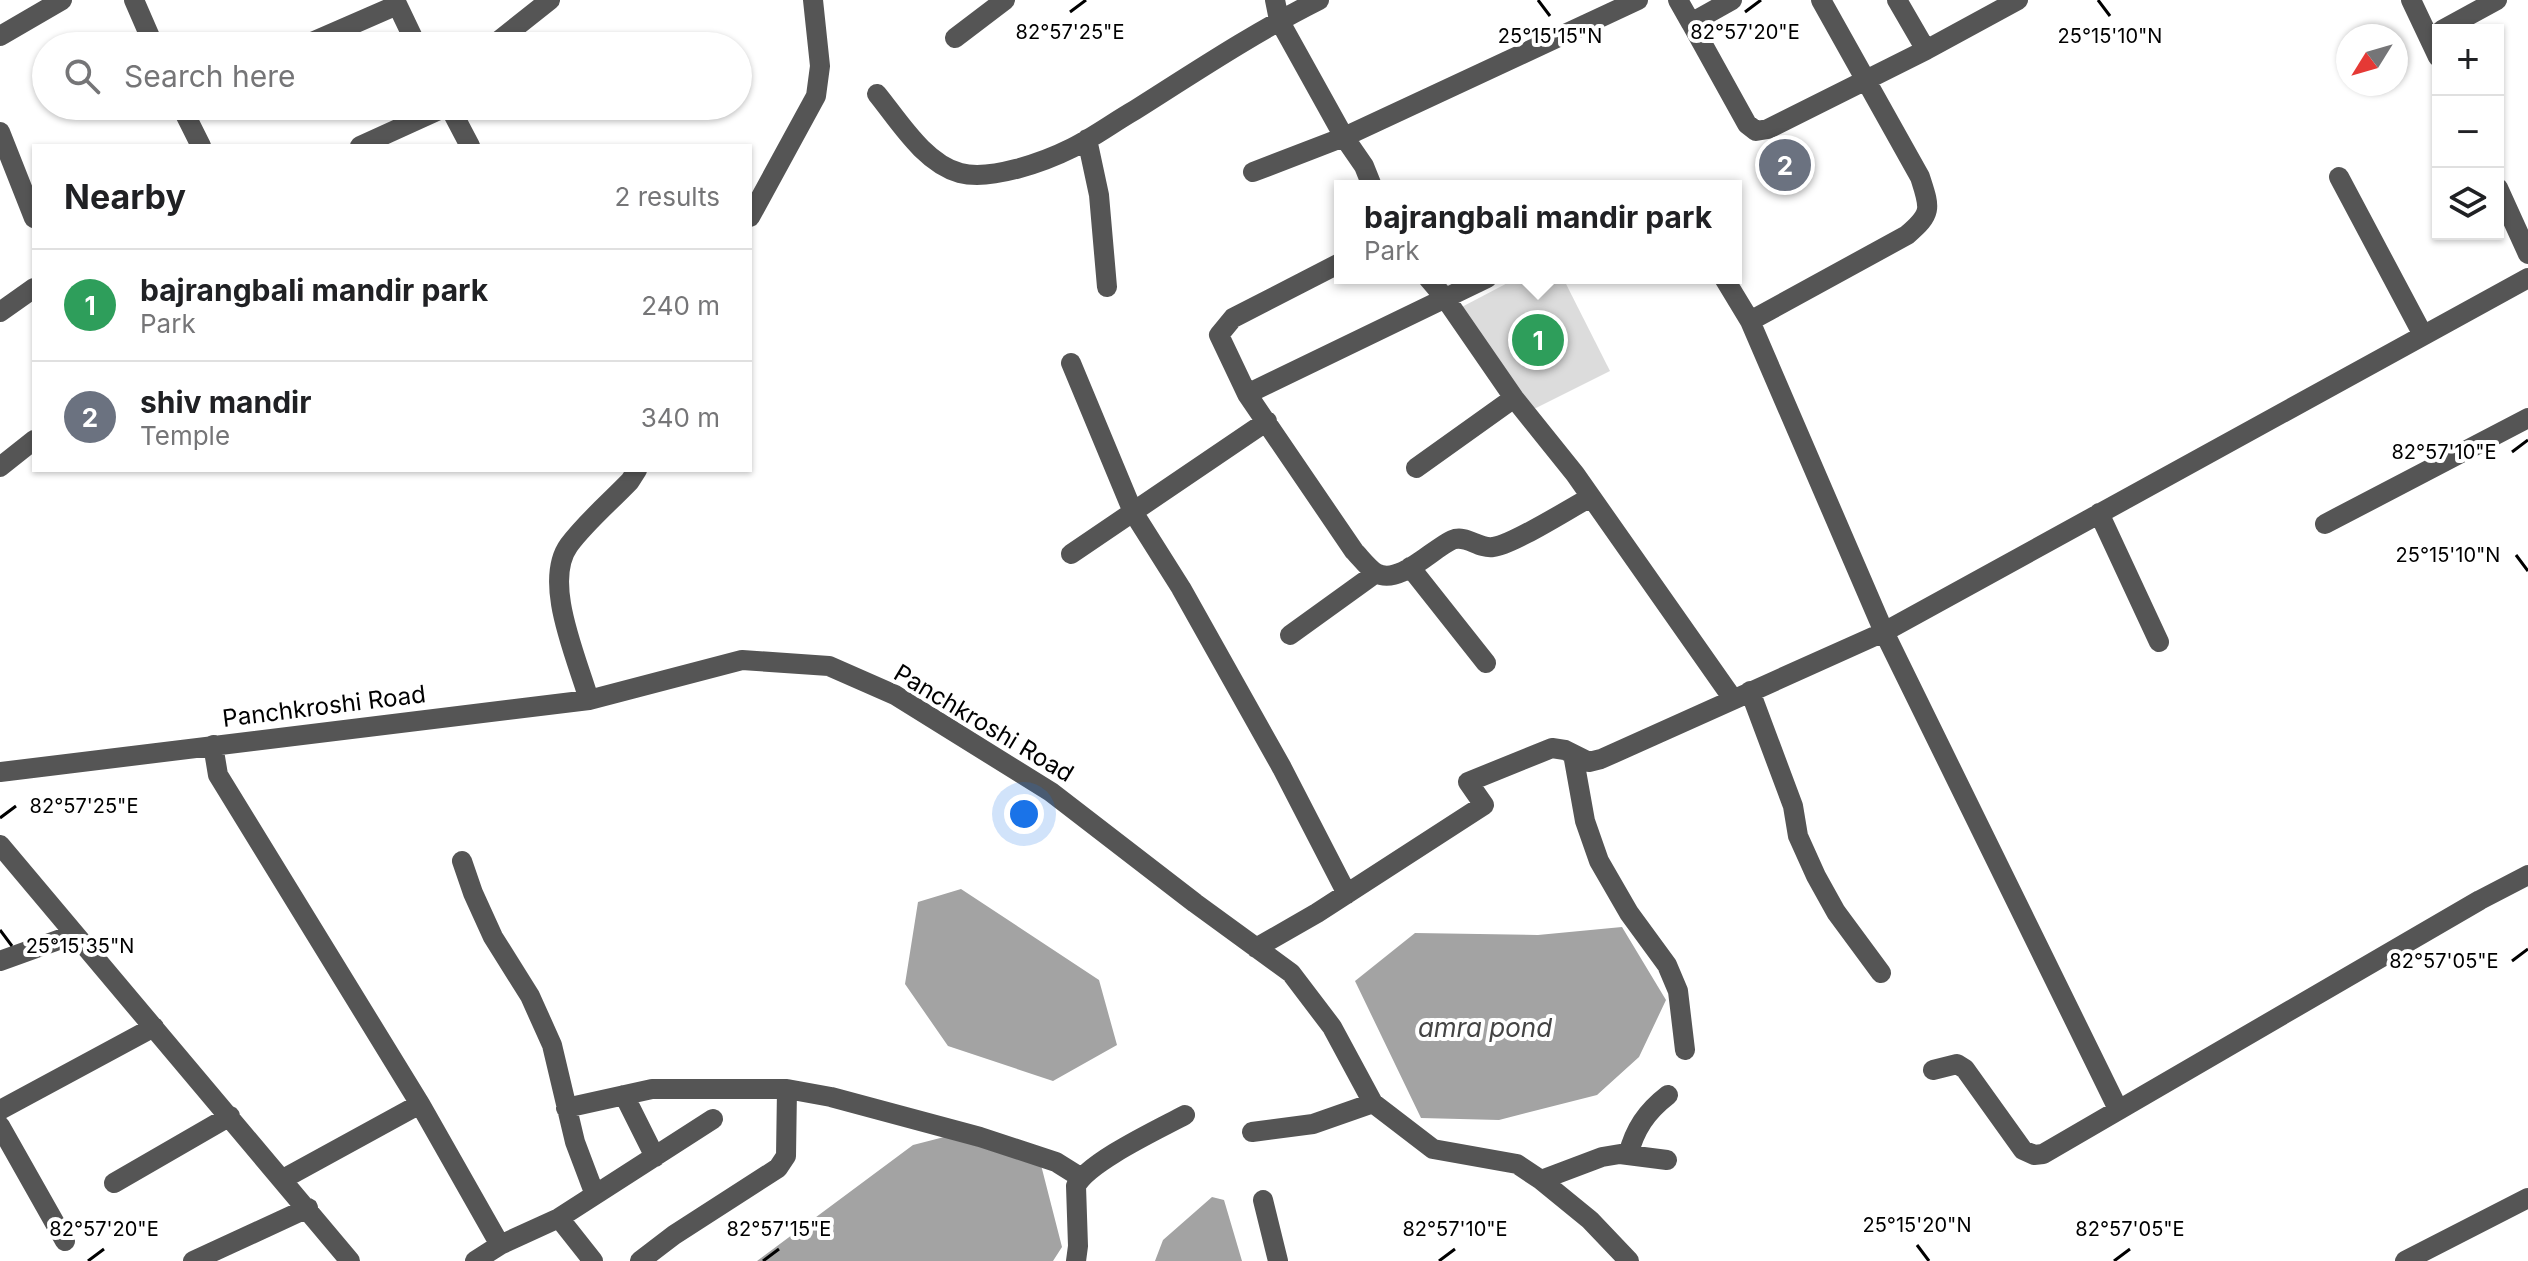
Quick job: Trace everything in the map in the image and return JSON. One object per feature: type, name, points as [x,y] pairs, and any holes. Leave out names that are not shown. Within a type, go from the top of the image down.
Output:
[{"type":"street","points":[[0,36],[62,0]]},
{"type":"street","points":[[134,0],[148,32]]},
{"type":"street","points":[[510,32],[550,0]]},
{"type":"street","points":[[752,213],[816,96],[820,66],[813,0]]},
{"type":"street","points":[[955,38],[1005,0]]},
{"type":"street","points":[[877,94],[918,145],[945,167],[962,174],[983,174],[1024,167],[1071,149],[1277,10],[1319,0]]},
{"type":"street","points":[[1253,172],[1344,137],[1638,0]]},
{"type":"street","points":[[1678,0],[1747,124],[1756,131],[1768,129],[2018,0]]},
{"type":"street","points":[[1691,23],[1732,0]]},
{"type":"street","points":[[1750,321],[1907,235],[1927,215],[1929,204],[1920,177],[1821,0]]},
{"type":"street","points":[[1897,0],[1926,50]]},
{"type":"street","points":[[2411,0],[2432,28]]},
{"type":"street","points":[[2453,24],[2497,0]]},
{"type":"street","points":[[333,32],[396,2],[410,32]]},
{"type":"street","points":[[1277,10],[1370,180]]},
{"type":"street","points":[[188,120],[200,144]]},
{"type":"street","points":[[364,144],[417,120]]},
{"type":"street","points":[[456,120],[469,144]]},
{"type":"street","points":[[1087,139],[1099,195],[1107,287]]},
{"type":"street","points":[[3,146],[32,213]]},
{"type":"street","points":[[2339,177],[2423,335]]},
{"type":"street","points":[[2504,201],[2528,254]]},
{"type":"street","points":[[1334,266],[1233,318],[1219,335],[1247,394],[1354,551],[1376,573],[1390,576],[1454,539],[1493,548],[1591,497]]},
{"type":"street","points":[[1256,948],[1347,894],[1484,805],[1468,782],[1552,748],[1589,762],[1601,759],[1884,632],[2528,278]]},
{"type":"street","points":[[1433,284],[1514,398],[1741,695],[1793,806],[1798,836],[1816,876],[1836,912],[1881,973]]},
{"type":"street","points":[[1247,394],[1474,284]]},
{"type":"street","points":[[1728,284],[1750,321],[1884,632],[2118,1109]]},
{"type":"street","points":[[0,312],[32,289]]},
{"type":"street","points":[[1071,363],[1133,512],[1181,588],[1282,768],[1347,894]]},
{"type":"street","points":[[1416,468],[1514,398]]},
{"type":"street","points":[[2325,524],[2528,418]]},
{"type":"street","points":[[1071,554],[1267,421]]},
{"type":"street","points":[[0,467],[32,442]]},
{"type":"street","points":[[589,700],[558,596],[558,565],[569,545],[631,474]]},
{"type":"street","points":[[2099,513],[2159,642]]},
{"type":"street","points":[[1410,567],[1486,663]]},
{"type":"street","points":[[1290,635],[1376,573]]},
{"type":"street","name":"Panchkroshi Road","points":[[0,772],[589,700],[742,660],[829,666],[895,695],[1051,792],[1291,973],[1332,1027],[1373,1103],[1433,1149],[1517,1164],[1590,1220],[1629,1261]]},
{"type":"street","points":[[213,745],[218,775],[420,1104],[500,1245]]},
{"type":"street","points":[[1573,754],[1585,821],[1599,861],[1629,913],[1667,965],[1678,991],[1685,1050]]},
{"type":"street","points":[[0,845],[350,1261]]},
{"type":"street","points":[[462,861],[493,937],[530,996],[552,1045],[575,1142],[595,1195]]},
{"type":"street","points":[[1933,1070],[1957,1064],[1965,1069],[2023,1150],[2034,1155],[2043,1154],[2528,875]]},
{"type":"street","points":[[0,961],[75,934]]},
{"type":"street","points":[[0,1110],[154,1027]]},
{"type":"street","points":[[566,1108],[652,1089],[787,1089],[831,1097],[980,1137],[1056,1162],[1080,1177]]},
{"type":"street","points":[[640,1261],[674,1235],[778,1168],[786,1156],[787,1089]]},
{"type":"street","points":[[624,1095],[655,1157]]},
{"type":"street","points":[[1628,1155],[1640,1122],[1668,1095]]},
{"type":"street","points":[[1252,1132],[1313,1124],[1373,1103]]},
{"type":"street","points":[[283,1179],[420,1104]]},
{"type":"street","points":[[1076,1261],[1076,1186],[1080,1177],[1185,1115]]},
{"type":"street","points":[[114,1183],[230,1116]]},
{"type":"street","points":[[475,1261],[500,1245],[559,1218],[713,1119]]},
{"type":"street","points":[[0,1126],[65,1241]]},
{"type":"street","points":[[1541,1180],[1602,1157],[1628,1155],[1667,1160]]},
{"type":"street","points":[[2405,1261],[2528,1198]]},
{"type":"street","points":[[1263,1200],[1278,1261]]},
{"type":"street","points":[[193,1261],[308,1208]]},
{"type":"street","points":[[559,1218],[593,1261]]},
{"type":"shaded area","points":[[1506,284],[1566,284],[1610,371],[1532,410],[1458,309]]},
{"type":"water","points":[[961,889],[1099,980],[1117,1045],[1053,1081],[948,1046],[905,984],[918,902]]},
{"type":"water","name":"amra pond","points":[[1622,927],[1666,1000],[1639,1057],[1597,1095],[1499,1120],[1421,1118],[1355,981],[1415,933],[1538,935]]},
{"type":"water","points":[[952,1135],[1041,1165],[1062,1247],[1053,1261],[757,1261],[913,1145]]},
{"type":"water","points":[[1212,1197],[1224,1200],[1242,1261],[1155,1261],[1163,1240]]},
{"type":"place","name":"shiv mandir","points":[[1785,165]]},
{"type":"place","name":"bajrangbali mandir park","points":[[1538,340]]}]
